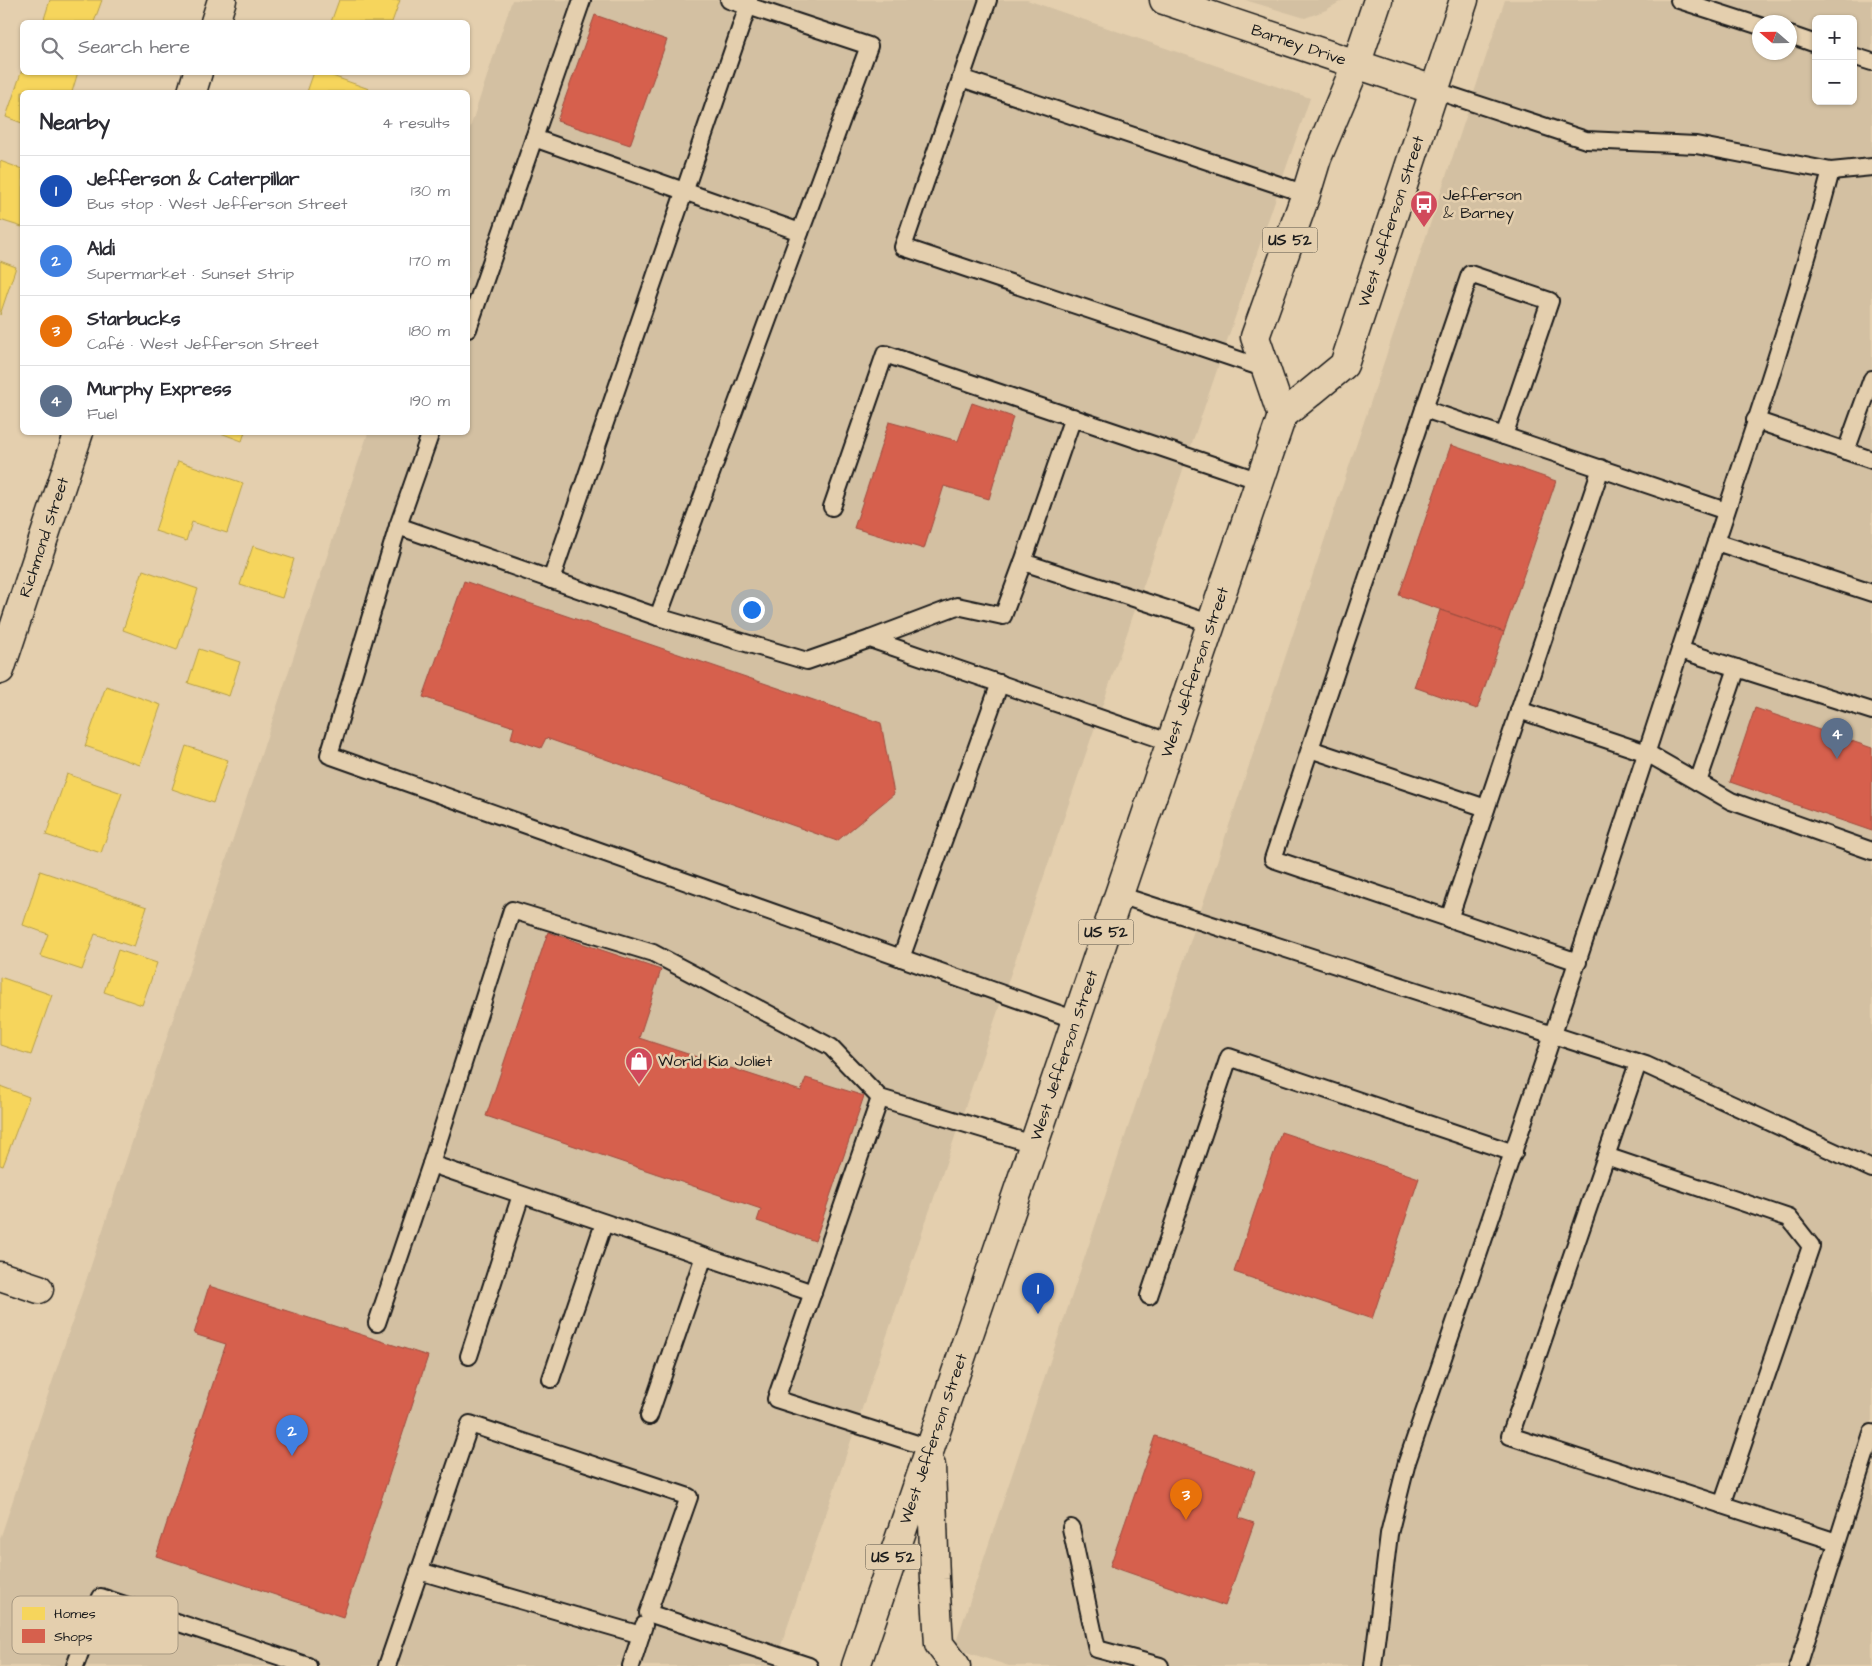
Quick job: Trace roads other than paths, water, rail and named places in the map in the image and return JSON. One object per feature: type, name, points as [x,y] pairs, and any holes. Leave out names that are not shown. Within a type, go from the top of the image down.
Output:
[{"type":"main road","points":[[216,20],[222,0]]},
{"type":"main road","name":"Barney Drive","points":[[1164,0],[1434,90]]},
{"type":"main road","name":"US 52","points":[[1282,416],[1255,337],[1317,158],[1356,64],[1378,0]]},
{"type":"main road","name":"West Jefferson Street","points":[[856,1666],[1282,416],[1344,365],[1464,0]]},
{"type":"main road","points":[[193,90],[197,75]]},
{"type":"main road","name":"Richmond Street","points":[[0,670],[78,435]]},
{"type":"main road","points":[[0,1276],[39,1289]]},
{"type":"main road","points":[[930,1448],[934,1579],[939,1644],[956,1666]]},
{"type":"lane","points":[[470,322],[582,0]]},
{"type":"lane","points":[[658,617],[869,46],[749,3],[729,0]]},
{"type":"lane","points":[[988,0],[903,246],[1266,369]]},
{"type":"lane","points":[[1679,0],[1752,23]]},
{"type":"lane","points":[[551,580],[749,3]]},
{"type":"lane","points":[[1797,37],[1812,43]]},
{"type":"lane","points":[[1857,57],[1872,62]]},
{"type":"lane","points":[[961,78],[1306,194]]},
{"type":"lane","points":[[1434,90],[1586,140],[1696,146],[1831,171],[1872,167]]},
{"type":"lane","points":[[534,138],[800,232]]},
{"type":"lane","points":[[1373,1666],[1389,1534],[1407,1462],[1514,1153],[1647,753],[1812,243],[1831,171]]},
{"type":"lane","points":[[1504,436],[1550,301],[1470,274],[1273,860],[1578,962]]},
{"type":"lane","points":[[832,507],[885,354],[1260,481]]},
{"type":"lane","points":[[1846,451],[1872,380]]},
{"type":"lane","points":[[1424,409],[1726,511]]},
{"type":"lane","points":[[398,526],[658,617],[807,661],[957,606],[1003,616],[1073,417]]},
{"type":"lane","points":[[1755,420],[1872,460]]},
{"type":"lane","points":[[430,435],[398,526],[330,755],[1076,1020]]},
{"type":"lane","points":[[1449,919],[1601,468]]},
{"type":"lane","points":[[1716,542],[1872,593]]},
{"type":"lane","points":[[1023,562],[1212,624]]},
{"type":"lane","points":[[870,639],[1172,743]]},
{"type":"lane","points":[[1680,650],[1872,710]]},
{"type":"lane","points":[[1698,782],[1737,668]]},
{"type":"lane","points":[[901,958],[1000,684]]},
{"type":"lane","points":[[1519,710],[1647,753],[1731,801],[1872,851]]},
{"type":"lane","points":[[1310,749],[1486,808]]},
{"type":"lane","points":[[1119,895],[1638,1063],[1872,1169]]},
{"type":"lane","points":[[377,1323],[431,1164],[512,910],[653,953],[830,1047],[880,1098],[1033,1144]]},
{"type":"lane","points":[[1149,1296],[1229,1057],[1514,1153]]},
{"type":"lane","points":[[1638,1063],[1510,1436],[1837,1542]]},
{"type":"lane","points":[[880,1098],[776,1399],[930,1448]]},
{"type":"lane","points":[[1606,1156],[1789,1218],[1811,1246],[1722,1504]]},
{"type":"lane","points":[[431,1164],[813,1293]]},
{"type":"lane","points":[[469,1356],[521,1195]]},
{"type":"lane","points":[[551,1379],[604,1223]]},
{"type":"lane","points":[[649,1416],[704,1256]]},
{"type":"lane","points":[[387,1666],[470,1424],[689,1497],[630,1666]]},
{"type":"lane","points":[[1798,1666],[1872,1433]]},
{"type":"lane","points":[[1071,1528],[1097,1649],[1160,1666]]},
{"type":"lane","points":[[419,1572],[641,1634]]},
{"type":"lane","points":[[648,1612],[809,1666]]},
{"type":"lane","points":[[178,1623],[308,1666]]},
{"type":"lane","points":[[75,1666],[80,1654]]},
{"type":"place","name":"Jefferson & Barney","points":[[1424,228]]},
{"type":"place","name":"Murphy Express","points":[[1837,759]]},
{"type":"place","name":"World Kia Joliet","points":[[639,1085]]},
{"type":"place","name":"Jefferson & Caterpillar","points":[[1038,1314]]},
{"type":"place","name":"Aldi","points":[[292,1456]]},
{"type":"place","name":"Starbucks","points":[[1186,1520]]}]
